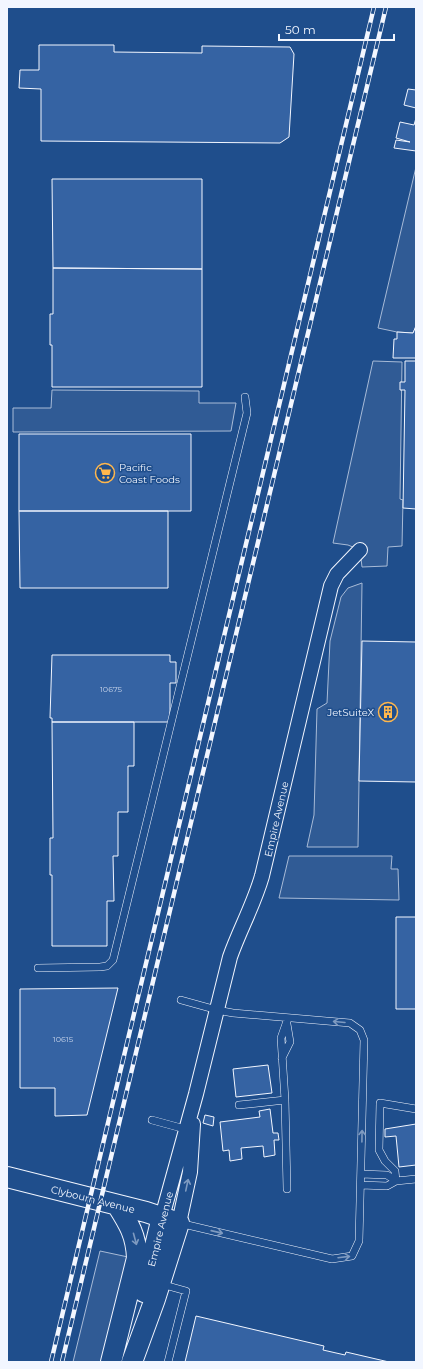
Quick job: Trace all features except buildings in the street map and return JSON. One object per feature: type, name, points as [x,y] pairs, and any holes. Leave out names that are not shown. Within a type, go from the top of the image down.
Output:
[{"type":"main road","name":"Clybourn Avenue","points":[[7,1178],[117,1205],[170,1220]]},
{"type":"main road","points":[[111,1362],[137,1258],[136,1241],[129,1225],[117,1205]]},
{"type":"main road","name":"Empire Avenue","points":[[132,1362],[160,1284],[170,1220]]},
{"type":"main road","name":"Empire Avenue","points":[[119,1362],[170,1220]]},
{"type":"street","name":"Empire Avenue","points":[[170,1220],[186,1129],[235,944],[256,898],[262,876],[331,586],[337,574],[360,550]]},
{"type":"street","name":"Empire Avenue","points":[[170,1220],[190,1172],[196,1094]]},
{"type":"lane","points":[[38,968],[100,967],[106,966],[113,960],[247,412],[245,397]]},
{"type":"lane","points":[[170,1220],[332,1259],[352,1256],[359,1241],[364,1040],[360,1030],[350,1023],[287,1020],[217,1010],[181,1000]]},
{"type":"lane","points":[[287,1020],[281,1038],[285,1100],[287,1189]]},
{"type":"lane","points":[[239,1104],[285,1100]]},
{"type":"lane","points":[[396,1180],[395,1171],[385,1161],[379,1150],[380,1103],[416,1110]]},
{"type":"lane","points":[[152,1120],[186,1129]]},
{"type":"lane","points":[[361,1174],[387,1175],[396,1180]]},
{"type":"lane","points":[[361,1185],[387,1186],[396,1180],[416,1179]]},
{"type":"lane","points":[[160,1284],[186,1291],[168,1362]]},
{"type":"shaded area","points":[[416,167],[416,326],[413,333],[397,332],[378,328]]},
{"type":"shaded area","points":[[373,361],[402,362],[400,499],[403,500],[402,546],[388,547],[387,566],[362,567],[360,550],[348,545],[333,543]]},
{"type":"shaded area","points":[[52,390],[199,391],[199,403],[236,403],[231,431],[13,432],[13,408],[51,408]]},
{"type":"shaded area","points":[[362,583],[358,847],[307,847],[314,815],[317,709],[327,703],[330,641],[341,597],[348,588]]},
{"type":"shaded area","points":[[289,856],[392,856],[391,869],[398,869],[399,900],[279,898]]},
{"type":"shaded area","points":[[100,1251],[128,1257],[103,1362],[73,1362]]},
{"type":"railway","points":[[51,1362],[374,7]]},
{"type":"railway","points":[[62,1362],[386,7]]},
{"type":"place","name":"Pacific Coast Foods","points":[[105,473]]},
{"type":"place","name":"JetSuiteX","points":[[388,712]]}]
